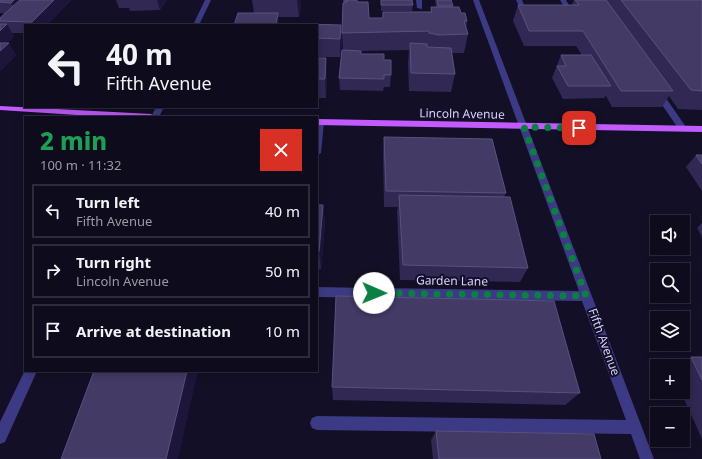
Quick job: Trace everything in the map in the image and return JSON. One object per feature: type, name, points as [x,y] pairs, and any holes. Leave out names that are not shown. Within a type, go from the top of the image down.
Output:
[{"type":"main road","points":[[0,108],[133,116]]},
{"type":"main road","name":"Lincoln Avenue","points":[[319,122],[524,127],[702,129]]},
{"type":"street","points":[[196,24],[208,0]]},
{"type":"street","points":[[419,0],[420,8]]},
{"type":"street","name":"Fifth Avenue","points":[[476,0],[647,459]]},
{"type":"street","points":[[519,0],[522,7],[537,7]]},
{"type":"street","points":[[552,7],[567,7],[564,0]]},
{"type":"street","points":[[654,87],[683,128]]},
{"type":"street","points":[[318,138],[319,122]]},
{"type":"street","points":[[374,280],[374,293]]},
{"type":"street","name":"Garden Lane","points":[[318,292],[586,296]]},
{"type":"street","points":[[0,437],[31,372]]},
{"type":"street","points":[[317,423],[635,427]]},
{"type":"building","points":[[0,0],[14,0],[11,3],[0,2]]},
{"type":"building","points":[[20,0],[54,0],[32,22],[0,21],[0,18]]},
{"type":"building","points":[[347,0],[368,2],[369,18],[383,18],[383,12],[432,12],[431,7],[459,7],[461,13],[465,13],[467,21],[464,21],[468,34],[439,35],[429,33],[429,31],[342,33],[343,3],[347,2]]},
{"type":"building","points":[[381,0],[412,0],[413,5],[381,5]]},
{"type":"building","points":[[437,0],[451,0],[453,6],[438,6]]},
{"type":"building","points":[[575,0],[606,0],[673,91],[621,91],[583,31],[529,31],[518,5],[579,5]]},
{"type":"building","points":[[621,0],[702,0],[702,91],[691,90]]},
{"type":"building","points":[[238,13],[278,13],[276,24],[234,24]]},
{"type":"building","points":[[0,24],[7,24],[0,31]]},
{"type":"building","points":[[318,24],[341,25],[340,39],[318,38]]},
{"type":"building","points":[[0,43],[9,43],[0,51]]},
{"type":"building","points":[[410,43],[427,44],[427,47],[451,48],[455,74],[411,73]]},
{"type":"building","points":[[342,50],[361,51],[361,54],[384,54],[384,60],[391,60],[391,75],[384,75],[384,79],[339,78]]},
{"type":"building","points":[[561,55],[591,55],[611,86],[568,86],[557,66],[566,66]]},
{"type":"building","points":[[318,58],[326,58],[325,79],[318,79]]},
{"type":"building","points":[[384,137],[492,139],[506,193],[386,191]]},
{"type":"building","points":[[696,155],[702,155],[702,164]]},
{"type":"building","points":[[399,195],[510,197],[528,268],[403,265]]},
{"type":"building","points":[[318,205],[323,205],[319,252]]},
{"type":"building","points":[[336,296],[554,301],[580,393],[332,387]]},
{"type":"building","points":[[691,357],[702,357],[702,380]]},
{"type":"building","points":[[94,372],[187,372],[166,459],[61,459]]},
{"type":"building","points":[[436,431],[594,434],[601,459],[439,459]]},
{"type":"route","points":[[374,293],[586,296],[524,127],[579,128]]}]
